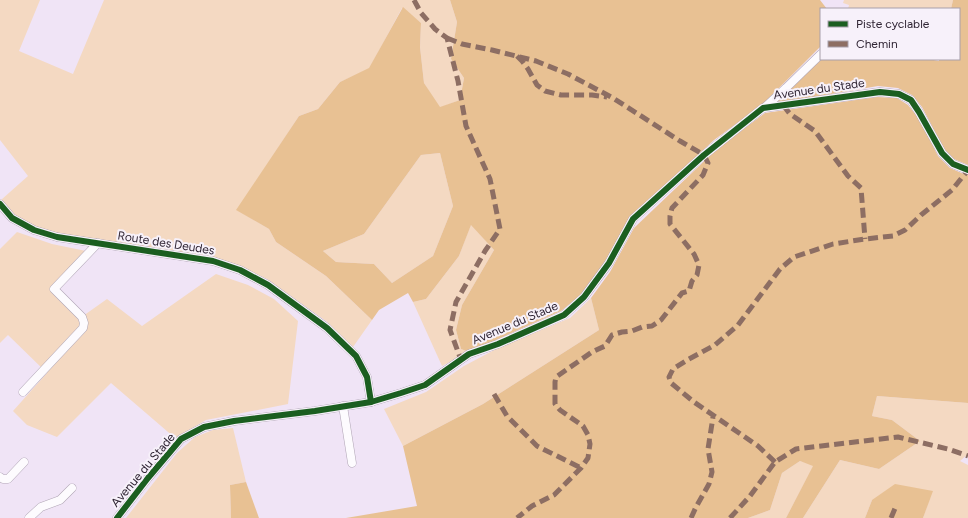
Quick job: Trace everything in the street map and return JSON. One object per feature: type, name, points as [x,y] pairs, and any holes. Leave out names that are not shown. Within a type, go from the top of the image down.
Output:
[{"type":"street","points":[[763,108],[820,55]]},
{"type":"street","name":"Avenue du Stade","points":[[117,518],[181,439],[204,427],[234,420],[315,411],[371,402],[425,385],[469,354],[498,344],[564,315],[584,297],[609,263],[633,219],[704,155],[763,108],[880,92],[898,94],[911,100],[942,153],[953,164],[968,170]]},
{"type":"street","name":"Route des Deudes","points":[[0,204],[12,218],[34,230],[57,237],[213,261],[240,270],[268,285],[327,328],[356,356],[367,376],[371,402]]},
{"type":"street","points":[[23,392],[83,328],[84,323],[82,317],[54,289],[98,243]]},
{"type":"street","points":[[343,406],[352,463]]},
{"type":"street","points":[[0,477],[3,479],[8,478],[24,462]]},
{"type":"street","points":[[29,518],[41,507],[60,500],[72,488]]},
{"type":"shaded area","points":[[0,0],[40,0],[19,51],[73,74],[104,0],[450,0],[457,22],[451,59],[464,78],[460,100],[439,108],[424,83],[420,47],[421,23],[402,8],[369,69],[340,82],[318,109],[299,116],[237,210],[269,229],[276,242],[326,276],[372,320],[353,347],[326,321],[267,279],[237,265],[210,256],[54,233],[34,227],[13,215],[1,200],[28,176],[0,140]]},
{"type":"shaded area","points":[[450,0],[820,0],[826,8],[820,8],[820,47],[762,105],[714,140],[631,218],[605,262],[582,294],[561,311],[469,352],[461,349],[456,330],[462,305],[494,250],[471,225],[459,256],[426,299],[413,302],[408,293],[379,310],[372,320],[326,276],[276,242],[269,229],[236,210],[299,116],[318,109],[340,82],[369,68],[403,7],[421,23],[420,47],[424,83],[440,107],[460,100],[464,78],[451,59],[457,22]],"holes":[[[440,153],[453,206],[433,256],[392,283],[374,264],[336,262],[323,251],[364,234],[421,155]]]},
{"type":"shaded area","points":[[844,0],[953,0],[951,8],[848,8],[849,5],[843,3]]},
{"type":"shaded area","points":[[953,0],[968,0],[968,165],[954,159],[944,149],[922,107],[912,95],[898,88],[878,86],[772,104],[821,60],[960,60],[960,8],[951,8]]},
{"type":"shaded area","points":[[877,97],[897,98],[908,105],[920,120],[938,156],[950,168],[968,175],[968,403],[877,396],[872,416],[892,420],[920,441],[879,469],[840,460],[803,518],[786,518],[813,466],[800,461],[782,473],[770,510],[748,518],[346,518],[417,506],[403,446],[483,404],[599,330],[591,298],[610,272],[634,228],[717,149],[765,113]]},
{"type":"shaded area","points":[[440,153],[453,206],[433,256],[392,283],[374,264],[336,262],[323,251],[364,234],[421,155]]},
{"type":"shaded area","points":[[471,224],[494,250],[462,305],[456,330],[461,349],[469,352],[442,366],[413,302],[426,299],[459,256]]},
{"type":"shaded area","points":[[17,232],[52,244],[86,251],[54,287],[83,316],[107,299],[142,326],[216,274],[248,285],[274,299],[298,321],[288,404],[206,420],[175,438],[111,383],[57,437],[27,425],[13,411],[47,373],[8,335],[0,343],[0,249]]},
{"type":"shaded area","points":[[591,298],[599,330],[483,404],[403,446],[384,409],[426,392],[464,366],[498,348],[570,318]]},
{"type":"shaded area","points":[[877,396],[968,403],[968,454],[960,461],[968,465],[968,518],[923,518],[932,491],[872,500],[865,518],[803,518],[840,460],[879,469],[920,441],[892,420],[872,416]]},
{"type":"shaded area","points":[[233,428],[246,482],[230,485],[231,518],[126,518],[177,453],[195,437],[213,430]]},
{"type":"shaded area","points":[[800,461],[814,465],[786,518],[748,518],[770,510],[782,473]]},
{"type":"shaded area","points":[[246,482],[259,518],[231,518],[230,485]]},
{"type":"shaded area","points":[[895,484],[933,491],[923,518],[865,518],[872,500]]},
{"type":"marked path","points":[[414,0],[421,13],[435,29],[447,38],[458,81],[466,126],[490,179],[500,229],[485,251],[456,302],[450,330],[461,360]]},
{"type":"marked path","points":[[447,38],[462,44],[536,61],[568,74],[613,98],[704,155],[708,163],[703,175],[672,208],[670,216],[670,224],[694,254],[699,265],[697,275],[692,281],[689,291],[682,293],[661,320],[652,326],[642,327],[632,331],[612,335],[605,346],[592,352],[556,377],[555,404],[560,410],[583,426],[588,435],[590,444],[588,458],[581,468],[554,495],[532,506],[517,518]]},
{"type":"marked path","points":[[517,56],[528,69],[537,85],[545,91],[561,95],[592,95],[607,97]]},
{"type":"marked path","points":[[783,105],[790,114],[815,131],[848,176],[861,188],[865,239]]},
{"type":"marked path","points":[[775,462],[758,446],[694,402],[671,383],[669,377],[673,369],[715,345],[738,325],[780,269],[794,257],[833,244],[893,236],[905,230],[952,190],[968,170]]},
{"type":"marked path","points":[[494,394],[507,416],[537,446],[581,468]]},
{"type":"marked path","points":[[691,518],[709,484],[712,472],[708,449],[713,417]]},
{"type":"marked path","points":[[730,518],[750,496],[775,462],[796,449],[898,437],[948,449],[968,456]]},
{"type":"marked path","points":[[891,518],[896,506]]},
{"type":"cycle path","points":[[117,518],[181,439],[204,427],[234,421],[315,411],[371,402],[401,393],[425,385],[469,354],[498,344],[564,315],[584,297],[609,263],[633,219],[704,155],[763,108],[880,92],[899,94],[911,100],[942,153],[953,164],[968,170]]},
{"type":"cycle path","points":[[0,204],[12,218],[34,230],[57,237],[213,261],[240,270],[268,285],[327,328],[356,356],[367,377],[371,402]]}]
